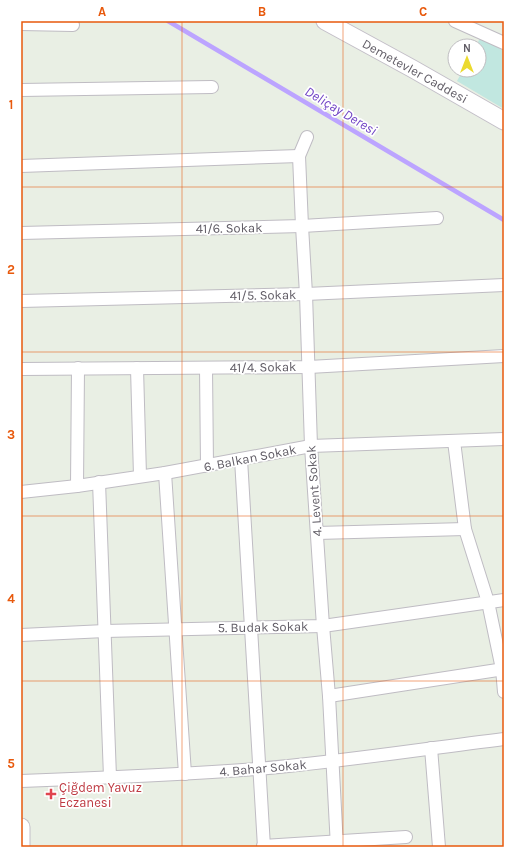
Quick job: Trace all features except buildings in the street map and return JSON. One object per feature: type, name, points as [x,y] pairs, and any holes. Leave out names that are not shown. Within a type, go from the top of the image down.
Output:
[{"type":"main road","name":"Demetevler Caddesi","points":[[325,21],[504,121]]},
{"type":"main road","points":[[21,827],[21,847]]},
{"type":"street","points":[[455,21],[477,25],[504,43]]},
{"type":"street","points":[[21,24],[74,25]]},
{"type":"street","points":[[21,90],[212,87]]},
{"type":"street","name":"4. Levent Sokak","points":[[307,137],[299,156],[312,446],[333,762],[336,844]]},
{"type":"street","points":[[21,166],[299,156]]},
{"type":"street","name":"41/6. Sokak","points":[[21,233],[302,226],[437,218]]},
{"type":"street","name":"41/5. Sokak","points":[[21,301],[306,294],[504,286]]},
{"type":"street","name":"41/4. Sokak","points":[[21,369],[309,367],[504,356]]},
{"type":"street","points":[[77,486],[78,368]]},
{"type":"street","points":[[137,368],[140,476]]},
{"type":"street","points":[[206,368],[207,466]]},
{"type":"street","name":"6. Balkan Sokak","points":[[21,492],[77,486],[166,473],[312,446],[504,439]]},
{"type":"street","points":[[454,441],[466,529],[488,602],[503,669],[504,692]]},
{"type":"street","points":[[242,459],[250,627],[264,847],[336,844],[406,837]]},
{"type":"street","points":[[166,473],[185,774]]},
{"type":"street","points":[[99,482],[110,777]]},
{"type":"street","points":[[317,533],[466,529]]},
{"type":"street","name":"5. Budak Sokak","points":[[21,635],[105,631],[323,626],[504,600]]},
{"type":"street","points":[[329,696],[503,669]]},
{"type":"street","name":"4. Bahar Sokak","points":[[21,781],[185,774],[333,762],[431,748],[504,740]]},
{"type":"street","points":[[431,748],[439,847]]},
{"type":"shaded area","points":[[487,42],[504,51],[504,109],[457,81],[459,78],[487,78]]},
{"type":"waterway","name":"Deliçay Deresi","points":[[168,21],[504,220]]},
{"type":"place","name":"Çiğdem Yavuz Eczanesi","points":[[51,794]]}]
